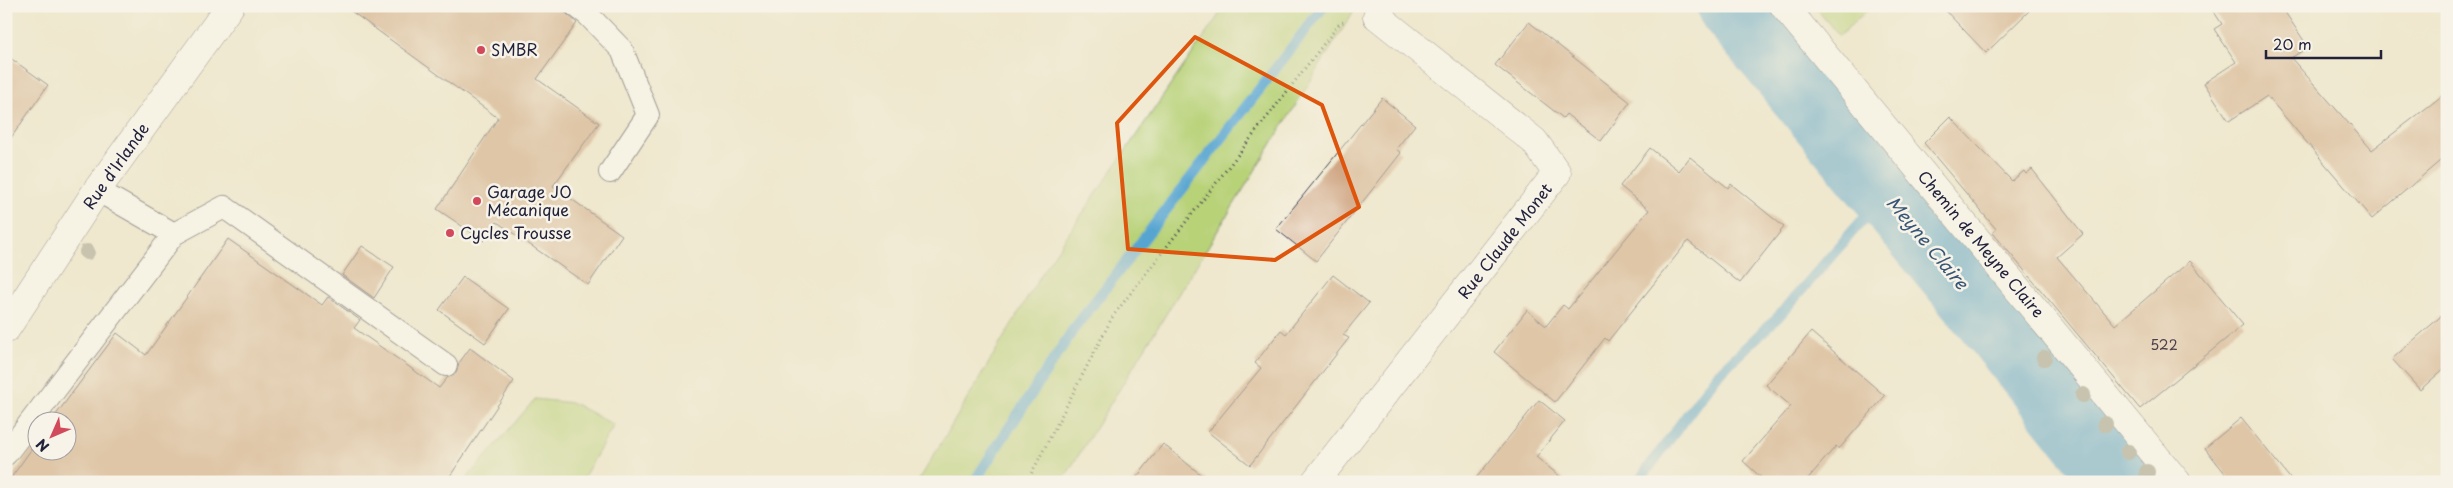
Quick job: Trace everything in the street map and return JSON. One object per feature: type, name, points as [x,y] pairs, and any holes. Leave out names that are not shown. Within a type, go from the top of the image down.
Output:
[{"type":"street","name":"Rue d'Irlande","points":[[6,329],[97,190],[230,6]]},
{"type":"street","name":"Chemin de Meyne Claire","points":[[1784,6],[2177,482]]},
{"type":"street","name":"Rue Claude Monet","points":[[1315,482],[1557,173],[1534,142],[1380,11]]},
{"type":"lane","points":[[576,6],[588,15],[622,50],[648,115],[610,172]]},
{"type":"lane","points":[[97,190],[174,234]]},
{"type":"lane","points":[[6,454],[174,234],[224,207],[446,365]]},
{"type":"path","points":[[1027,482],[1113,316],[1340,23],[1380,11]]},
{"type":"highlighted area","points":[[1195,37],[1322,105],[1359,207],[1275,260],[1128,249],[1117,123]]},
{"type":"green space","points":[[1225,6],[1357,6],[1062,482],[918,482],[1045,268]]},
{"type":"green space","points":[[1814,6],[1872,6],[1839,36]]},
{"type":"green space","points":[[535,399],[573,403],[614,425],[581,482],[464,482]]},
{"type":"building","points":[[344,6],[558,6],[577,23],[537,79],[599,123],[553,186],[622,235],[588,285],[497,222],[484,241],[437,209],[498,118]]},
{"type":"building","points":[[1941,6],[2034,6],[1986,53]]},
{"type":"building","points":[[2210,6],[2281,6],[2308,47],[2291,58],[2372,150],[2447,92],[2447,155],[2372,219],[2267,96],[2229,121],[2204,83],[2236,62],[2214,29],[2222,24]]},
{"type":"building","points":[[1529,22],[1630,102],[1601,141],[1566,114],[1563,118],[1495,65]]},
{"type":"building","points":[[6,55],[48,85],[6,145]]},
{"type":"building","points":[[1382,98],[1415,125],[1396,149],[1401,153],[1316,261],[1276,229]]},
{"type":"building","points":[[1950,117],[2012,181],[2024,171],[2026,174],[2032,169],[2083,234],[2057,257],[2115,325],[2190,261],[2243,325],[2140,409],[1993,233],[1996,229],[1924,143]]},
{"type":"building","points":[[1650,148],[1679,171],[1690,157],[1728,188],[1731,184],[1784,227],[1740,283],[1688,241],[1608,341],[1605,338],[1555,402],[1494,352],[1527,310],[1546,326],[1563,305],[1568,309],[1649,210],[1620,186]]},
{"type":"building","points":[[228,239],[322,305],[328,297],[360,320],[354,328],[439,388],[447,378],[456,373],[459,363],[470,348],[514,381],[446,482],[8,482],[28,454],[28,460],[78,460],[78,410],[59,410],[117,333],[146,355]]},
{"type":"building","points":[[362,246],[394,267],[374,298],[342,275]]},
{"type":"building","points":[[1333,275],[1369,303],[1343,335],[1349,338],[1250,465],[1208,432],[1261,368],[1255,363],[1281,330],[1286,334]]},
{"type":"building","points":[[463,277],[509,309],[485,343],[439,310]]},
{"type":"building","points":[[2447,311],[2447,366],[2420,390],[2392,359]]},
{"type":"building","points":[[1811,332],[1885,396],[1839,449],[1836,446],[1805,482],[1766,482],[1743,461],[1791,406],[1766,385]]},
{"type":"building","points":[[1539,400],[1565,421],[1536,457],[1567,482],[1473,482]]},
{"type":"building","points":[[2241,418],[2293,482],[2232,482],[2205,448]]},
{"type":"building","points":[[1163,444],[1210,482],[1133,482]]},
{"type":"waterway","points":[[974,482],[1073,330],[1324,6]]},
{"type":"waterway","name":"Meyne Claire","points":[[1731,6],[1987,315],[2120,482]]},
{"type":"waterway","points":[[1638,482],[1716,376],[1778,317],[1886,193]]},
{"type":"place","name":"SMBR","points":[[481,50]]},
{"type":"place","name":"Garage JO Mécanique","points":[[477,201]]},
{"type":"place","name":"Cycles Trousse","points":[[450,233]]}]
